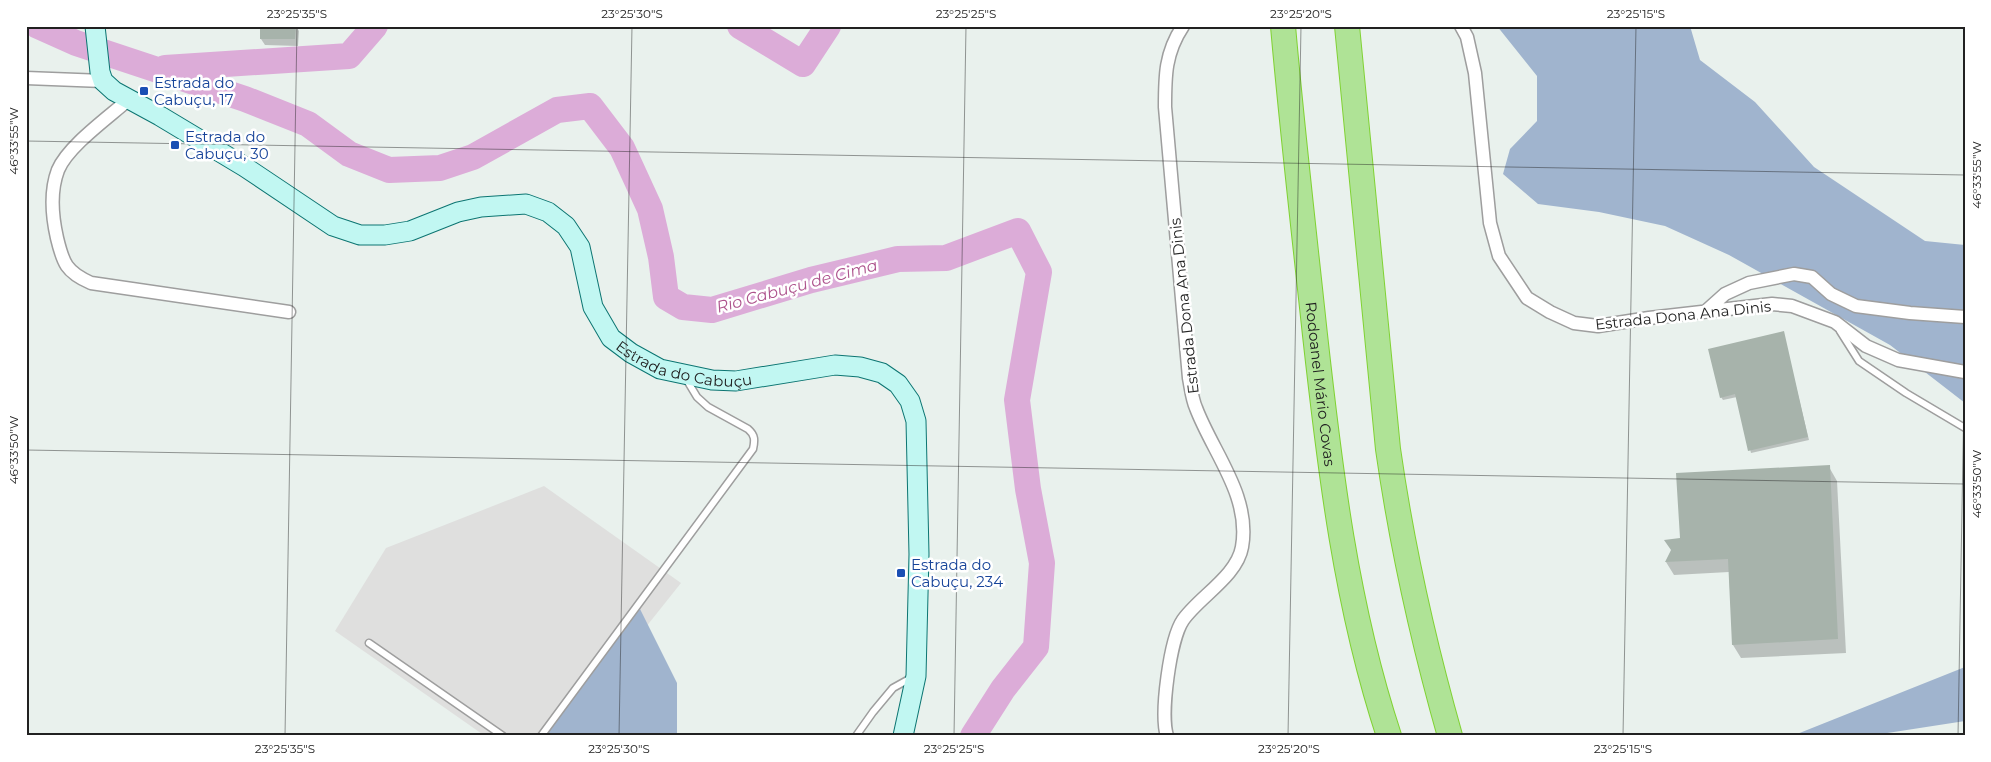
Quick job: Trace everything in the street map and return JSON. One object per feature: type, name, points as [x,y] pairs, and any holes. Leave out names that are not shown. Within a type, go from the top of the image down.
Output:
[{"type":"highway","name":"Rodoanel Mário Covas","points":[[1283,26],[1290,108],[1328,447],[1339,522],[1356,614],[1378,703],[1390,736]]},
{"type":"highway","points":[[1347,26],[1388,450],[1397,509],[1430,665],[1450,736]]},
{"type":"main road","points":[[95,26],[101,76]]},
{"type":"main road","name":"Estrada do Cabuçu","points":[[101,76],[114,91],[160,116],[244,167],[333,226],[360,235],[385,235],[410,231],[458,212],[481,207],[526,204],[548,212],[566,226],[580,247],[593,307],[611,338],[631,353],[660,369],[712,380],[736,380],[835,365],[860,367],[882,373],[898,384],[910,401],[916,421],[920,554],[916,676],[903,736]]},
{"type":"street","name":"Estrada Dona Ana Dinis","points":[[1167,736],[1166,679],[1173,648],[1183,621],[1234,566],[1242,548],[1243,514],[1233,482],[1195,406],[1189,378],[1165,107],[1165,72],[1174,41],[1183,26]]},
{"type":"street","name":"Estrada Dona Ana Dinis","points":[[1461,26],[1467,37],[1475,73],[1490,223],[1499,256],[1527,298],[1550,312],[1574,323],[1598,326],[1649,318],[1772,304],[1792,306],[1834,322],[1866,346],[1898,360],[1965,372]]},
{"type":"street","points":[[26,78],[101,76]]},
{"type":"street","points":[[128,100],[75,146],[58,169],[53,191],[53,222],[63,261],[77,277],[91,283],[288,312]]},
{"type":"street","points":[[1706,311],[1725,294],[1749,283],[1794,274],[1812,277],[1831,294],[1856,306],[1910,313],[1965,317]]},
{"type":"lane","points":[[1834,322],[1859,361],[1906,393],[1965,428]]},
{"type":"lane","points":[[541,736],[753,449],[755,442],[754,434],[708,407],[697,397],[684,375]]},
{"type":"lane","points":[[370,643],[503,736]]},
{"type":"lane","points":[[856,736],[892,688],[916,676]]},
{"type":"shaded area","points":[[1497,26],[1690,26],[1700,60],[1755,102],[1814,167],[1925,241],[1965,245],[1965,403],[1890,345],[1729,255],[1665,226],[1599,212],[1538,204],[1503,174],[1510,149],[1537,121],[1537,76]]},
{"type":"shaded area","points":[[544,486],[681,583],[559,736],[485,736],[335,631],[386,548]]},
{"type":"shaded area","points":[[640,609],[677,683],[677,736],[538,736]]},
{"type":"shaded area","points":[[1965,667],[1965,721],[1868,736],[1792,736]]},
{"type":"building","points":[[260,26],[296,26],[295,39],[260,39]]},
{"type":"building","points":[[1784,331],[1808,437],[1748,451],[1735,394],[1720,398],[1708,349]]},
{"type":"building","points":[[1830,465],[1838,639],[1732,645],[1728,559],[1665,562],[1671,550],[1664,540],[1680,538],[1676,473]]},
{"type":"waterway","name":"Rio Cabuçu de Cima","points":[[38,26],[76,43],[245,99],[308,124],[349,154],[389,170],[440,168],[473,157],[557,110],[590,106],[622,148],[650,209],[661,257],[666,297],[683,307],[712,310],[811,280],[898,259],[946,258],[1018,231],[1039,272],[1017,400],[1028,489],[1042,563],[1036,647],[1003,689],[973,736]]},
{"type":"waterway","points":[[165,68],[349,56],[375,26]]},
{"type":"waterway","points":[[740,26],[803,64],[828,26]]},
{"type":"place","name":"Estrada do Cabuçu, 17","points":[[144,91]]},
{"type":"place","name":"Estrada do Cabuçu, 30","points":[[175,145]]},
{"type":"place","name":"Estrada do Cabuçu, 234","points":[[901,573]]}]
